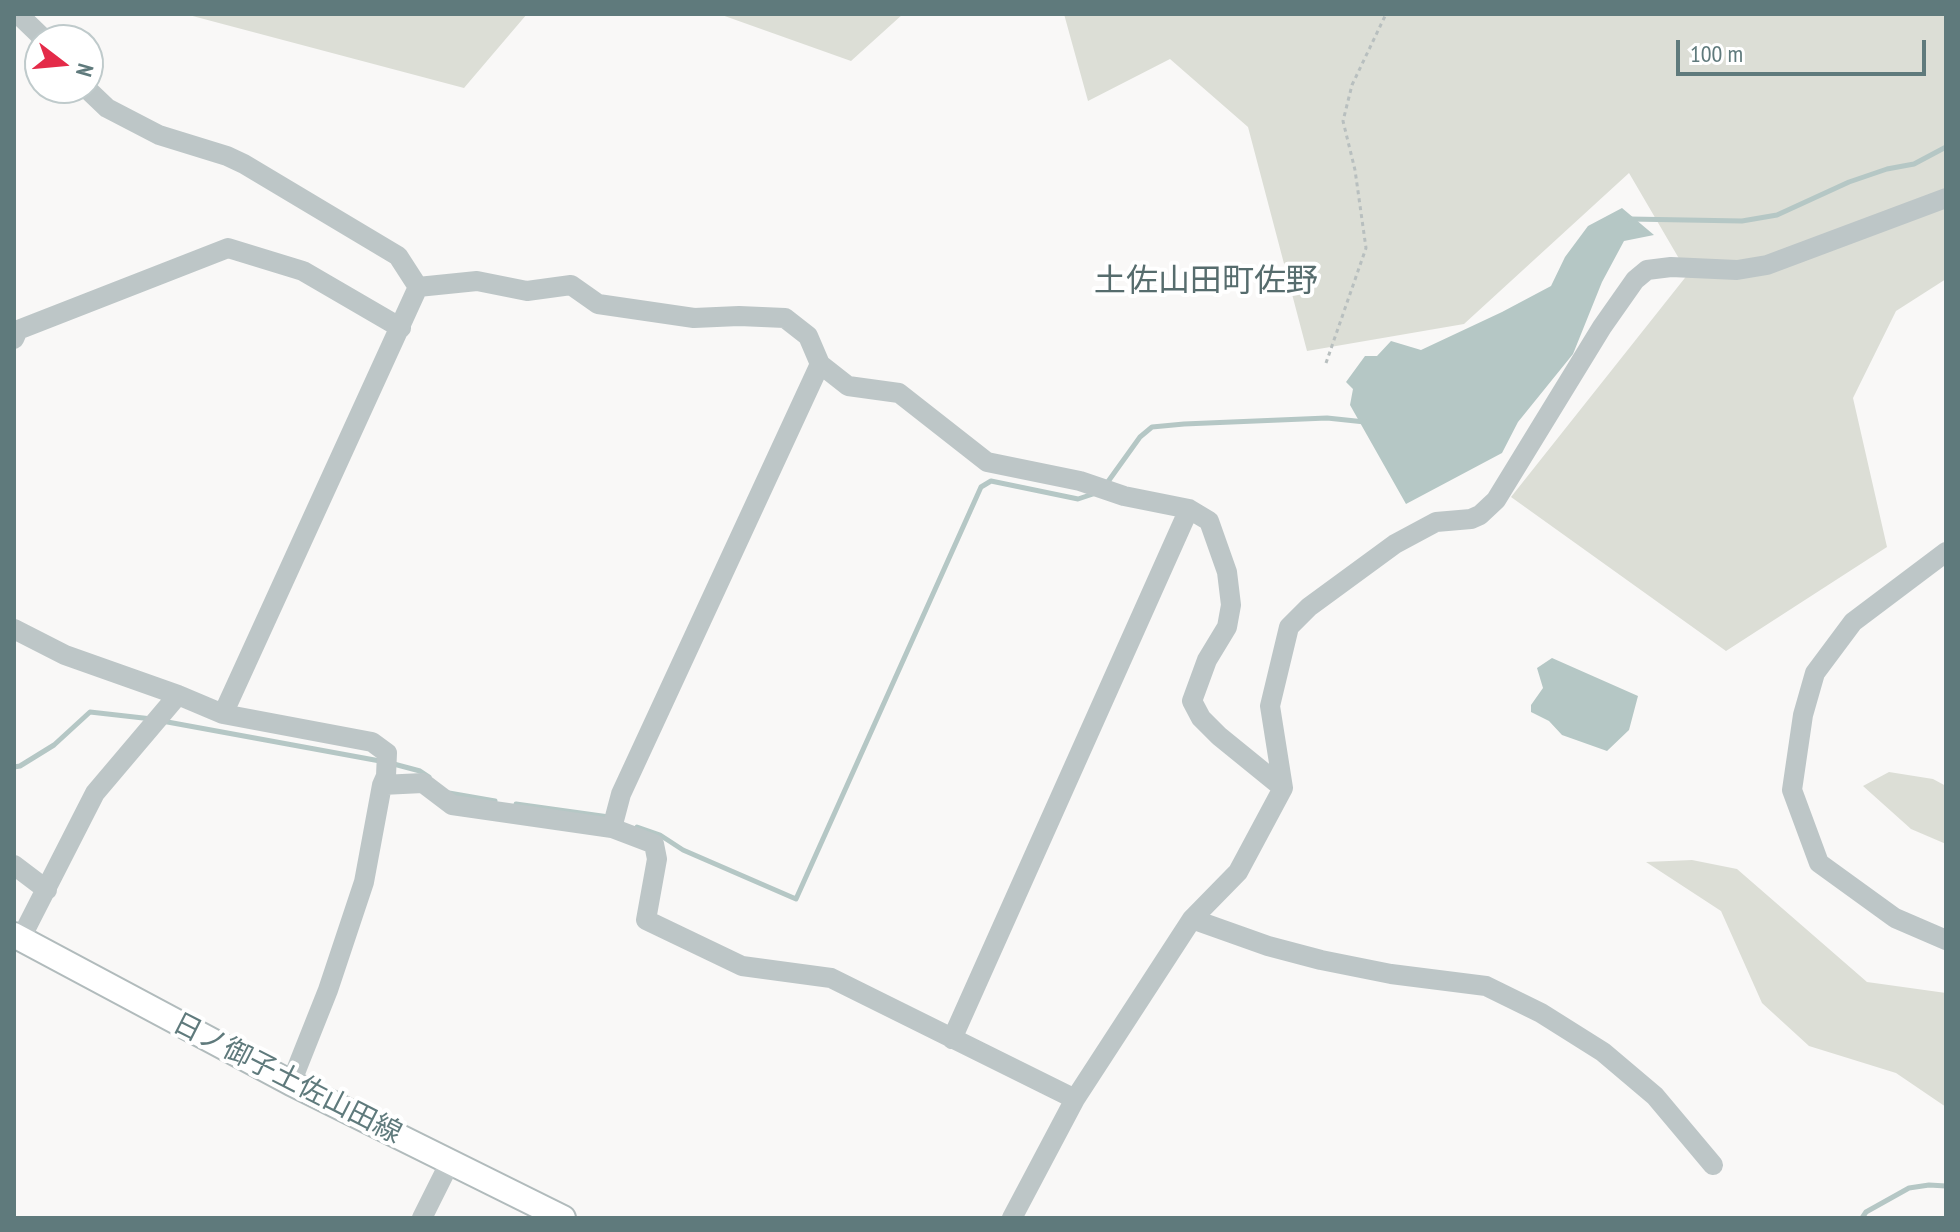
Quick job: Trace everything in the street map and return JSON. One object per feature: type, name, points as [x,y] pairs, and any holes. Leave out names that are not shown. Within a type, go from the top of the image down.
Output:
[{"type":"main road","name":"日ノ御子土佐山田線","points":[[17,937],[291,1083],[563,1218]]},
{"type":"street","points":[[103,104],[159,135],[244,164],[398,256],[418,287]]},
{"type":"street","points":[[1012,1218],[1075,1099],[1192,919],[1238,872],[1283,788],[1270,706],[1289,627],[1309,607],[1395,544],[1436,522],[1471,519],[1496,500],[1602,327],[1635,280],[1647,270],[1671,267],[1737,270],[1767,265],[1946,198]]},
{"type":"street","points":[[14,339],[18,330],[228,248],[303,271],[401,328]]},
{"type":"street","points":[[418,287],[477,281],[527,291],[571,285],[598,304],[694,318],[785,318],[808,336],[820,364],[848,386],[899,393],[987,462],[1080,481],[1124,496],[1189,509],[1209,521],[1227,572],[1231,605],[1227,627],[1207,660],[1192,701],[1201,718],[1219,736],[1283,788]]},
{"type":"street","points":[[223,714],[418,287]]},
{"type":"street","points":[[612,828],[621,794],[820,364]]},
{"type":"street","points":[[952,1039],[1189,509]]},
{"type":"street","points":[[1946,552],[1853,622],[1815,673],[1803,715],[1792,790],[1819,863],[1895,918],[1946,940]]},
{"type":"street","points":[[14,629],[65,655],[223,714],[372,742],[387,753],[364,882],[328,990],[291,1083]]},
{"type":"street","points":[[17,937],[47,890],[95,793],[178,695]]},
{"type":"street","points":[[384,781],[423,783],[452,805],[612,828],[654,844],[657,859],[646,920],[742,966],[831,978],[1075,1099]]},
{"type":"street","points":[[14,865],[47,890]]},
{"type":"street","points":[[1192,919],[1268,946],[1321,960],[1391,974],[1486,986],[1541,1013],[1603,1052],[1655,1096],[1713,1165]]},
{"type":"street","points":[[422,1218],[450,1162]]},
{"type":"path","points":[[1326,363],[1366,248],[1355,170],[1343,121],[1352,85],[1386,14]]},
{"type":"shaded area","points":[[185,14],[527,14],[464,88]]},
{"type":"shaded area","points":[[719,14],[903,14],[851,61]]},
{"type":"shaded area","points":[[1064,14],[1946,14],[1946,279],[1896,311],[1853,398],[1887,547],[1726,651],[1511,497],[1688,274],[1629,173],[1464,324],[1307,351],[1248,127],[1170,59],[1088,101]]},
{"type":"shaded area","points":[[1622,208],[1654,235],[1624,241],[1602,282],[1573,354],[1518,422],[1502,453],[1406,504],[1350,405],[1353,389],[1346,382],[1365,356],[1377,356],[1391,341],[1421,350],[1551,286],[1565,257],[1588,226]]},
{"type":"shaded area","points":[[1552,658],[1638,696],[1629,730],[1607,751],[1562,735],[1549,721],[1531,712],[1531,705],[1543,688],[1537,668]]},
{"type":"shaded area","points":[[1889,772],[1933,779],[1946,786],[1946,844],[1911,829],[1863,786]]},
{"type":"shaded area","points":[[1692,860],[1737,869],[1867,982],[1946,993],[1946,1107],[1896,1073],[1809,1046],[1762,1003],[1721,911],[1646,862]]},
{"type":"waterway","points":[[1630,219],[1742,221],[1777,215],[1849,182],[1914,164],[1946,147]]},
{"type":"waterway","points":[[1107,483],[1140,437],[1152,427],[1327,418],[1365,422]]},
{"type":"waterway","points":[[637,827],[796,899],[981,487],[991,481],[1078,499],[1093,494]]},
{"type":"waterway","points":[[14,767],[54,745],[90,712],[152,719]]},
{"type":"waterway","points":[[162,721],[380,761]]},
{"type":"waterway","points":[[390,763],[420,771],[429,777]]},
{"type":"waterway","points":[[449,793],[495,801]]},
{"type":"waterway","points":[[516,804],[609,817]]},
{"type":"waterway","points":[[1862,1218],[1866,1212],[1909,1188],[1946,1186]]},
{"type":"district","name":"土佐山田町佐野","points":[[1206,282]]}]
